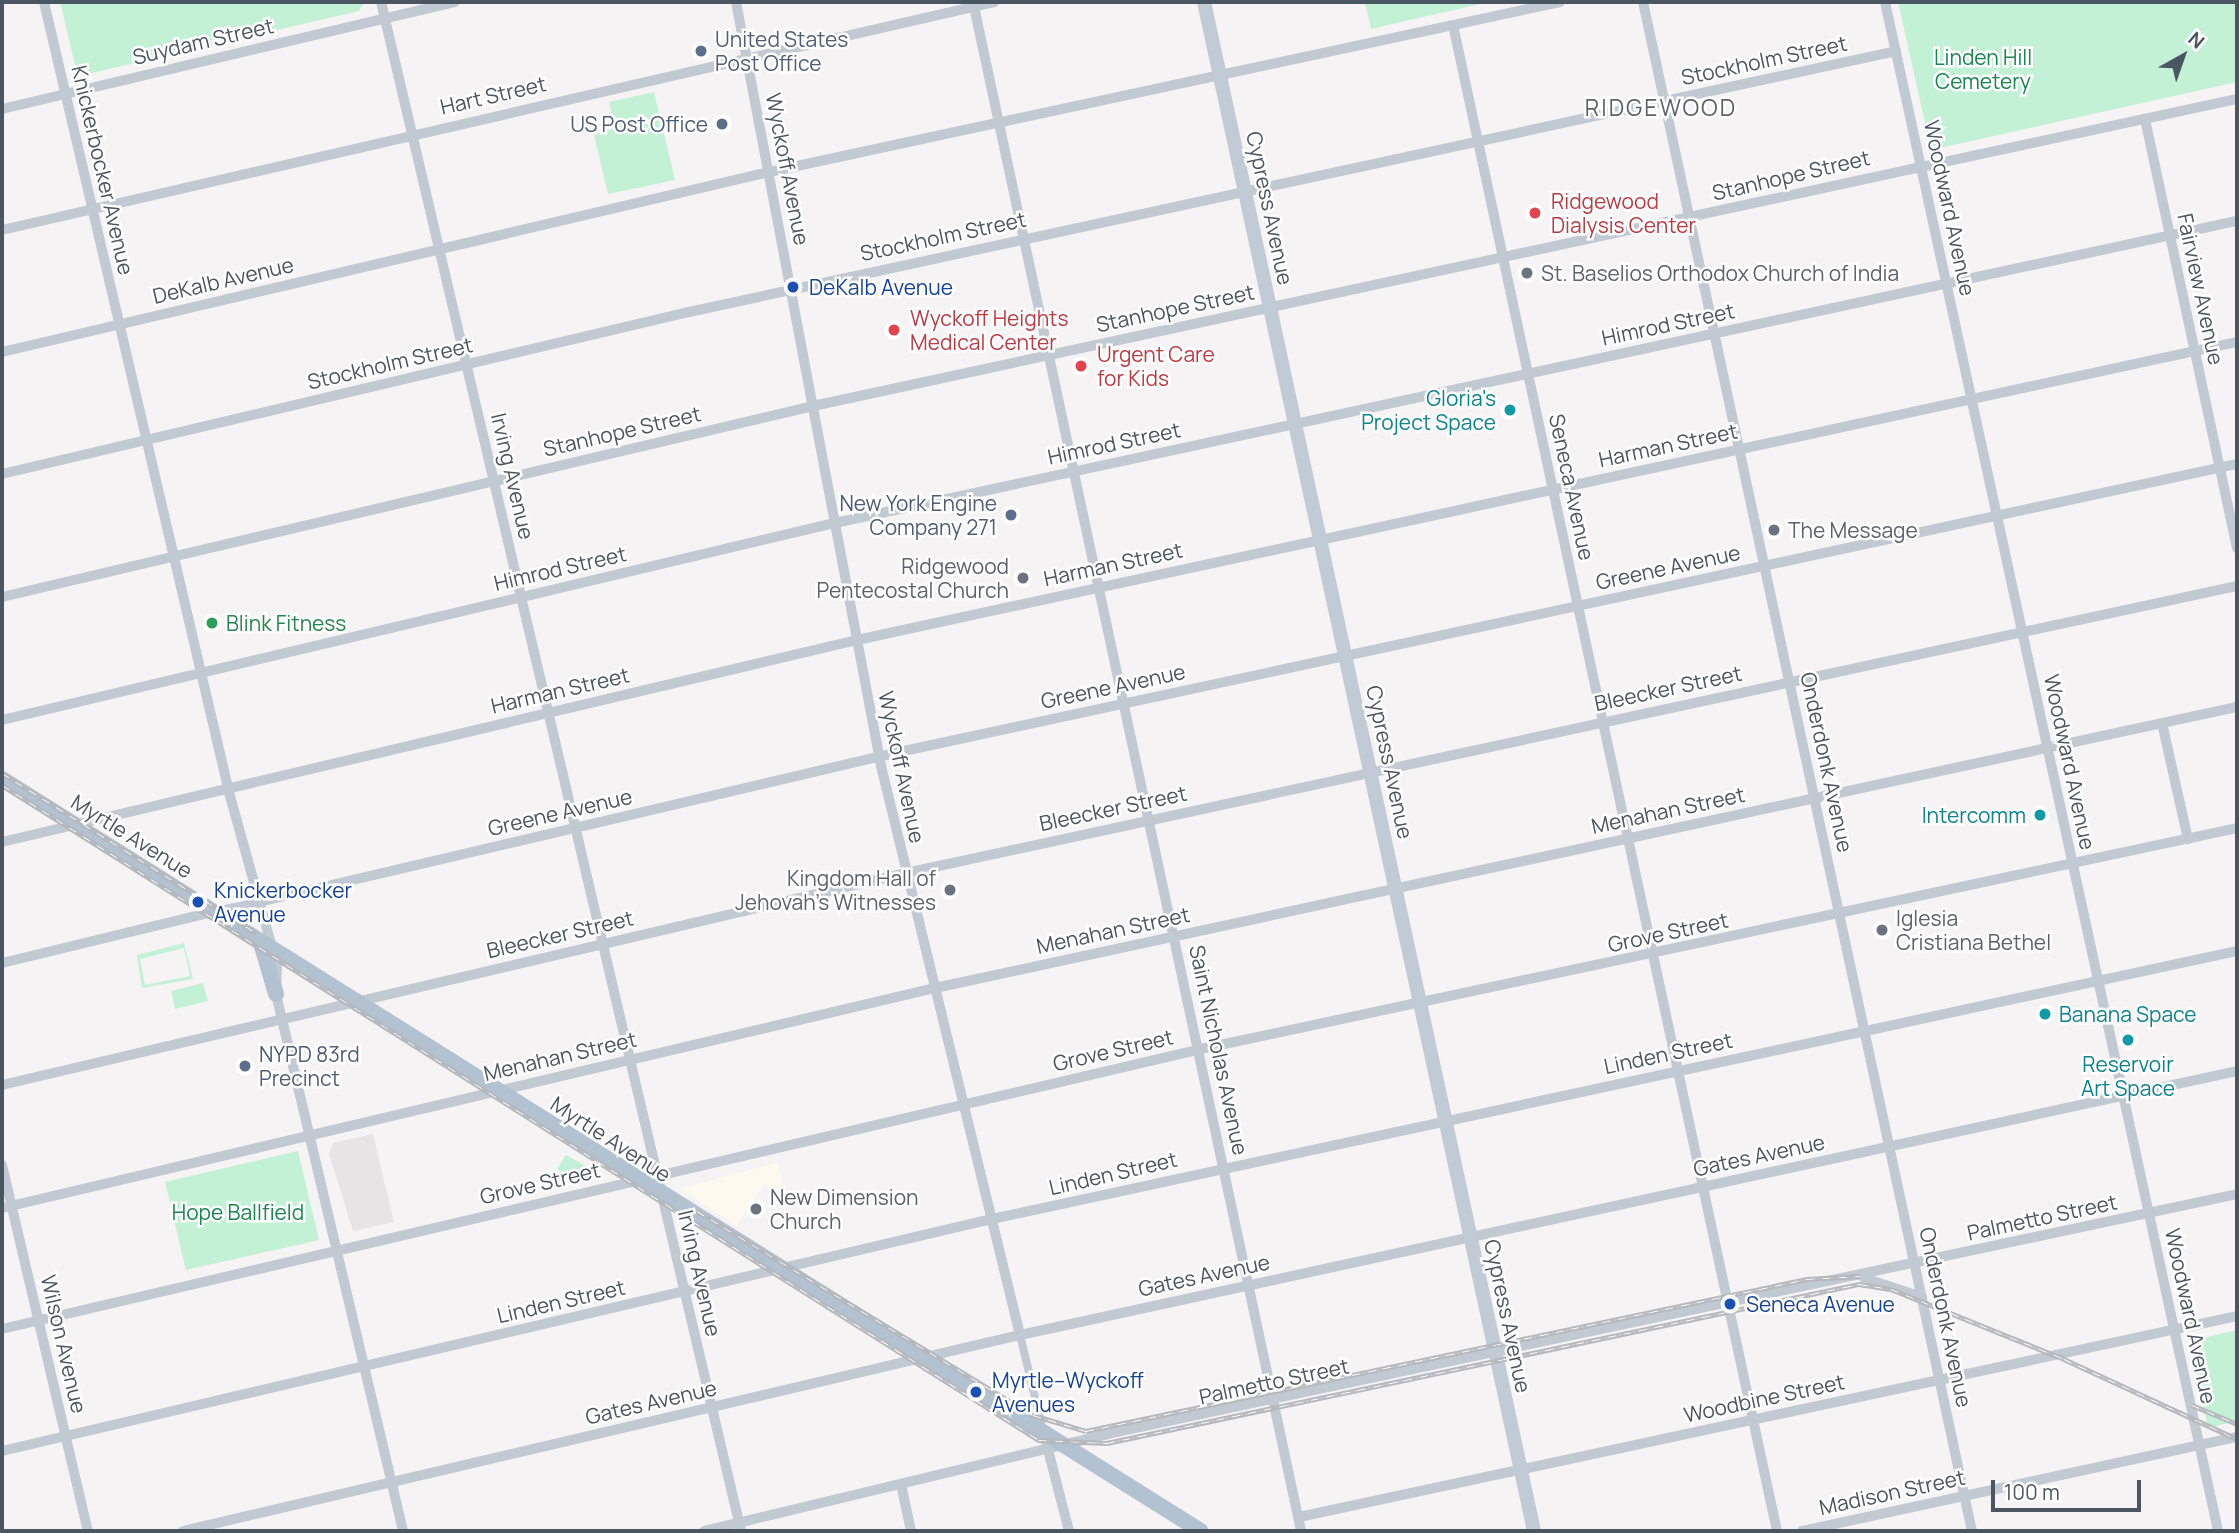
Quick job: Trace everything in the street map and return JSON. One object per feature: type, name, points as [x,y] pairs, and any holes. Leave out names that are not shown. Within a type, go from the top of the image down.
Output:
[{"type":"main road","name":"Cypress Avenue","points":[[1204,2],[1534,1531]]},
{"type":"main road","name":"Myrtle Avenue","points":[[2,779],[1052,1443],[1200,1531]]},
{"type":"main road","points":[[267,946],[276,994]]},
{"type":"street","name":"Knickerbocker Avenue","points":[[44,2],[228,788],[259,902],[267,946]]},
{"type":"street","name":"Irving Avenue","points":[[381,2],[549,712],[573,829],[604,944],[740,1527]]},
{"type":"street","name":"Suydam Street","points":[[2,108],[455,2]]},
{"type":"street","name":"Wyckoff Avenue","points":[[736,2],[879,757],[1020,1335],[1052,1443],[1069,1531]]},
{"type":"street","name":"Hart Street","points":[[2,230],[747,55],[973,4],[994,2]]},
{"type":"street","name":"DeKalb Avenue","points":[[2,352],[769,172],[1560,2]]},
{"type":"street","name":"Onderdonk Avenue","points":[[1643,2],[1972,1531]]},
{"type":"street","name":"Woodward Avenue","points":[[1885,2],[2218,1531]]},
{"type":"street","name":"Saint Nicholas Avenue","points":[[973,4],[1201,1049],[1301,1531]]},
{"type":"street","name":"Seneca Avenue","points":[[1453,25],[1777,1531]]},
{"type":"street","name":"Stockholm Street","points":[[2,474],[791,289],[1896,51]]},
{"type":"street","name":"Stanhope Street","points":[[2,597],[813,406],[2237,99]]},
{"type":"street","name":"Fairview Avenue","points":[[2145,119],[2237,548]]},
{"type":"street","name":"Himrod Street","points":[[2,720],[835,523],[2237,221]]},
{"type":"street","name":"Harman Street","points":[[2,842],[857,640],[2237,342]]},
{"type":"street","name":"Greene Avenue","points":[[2,963],[879,757],[1345,654],[2237,464]]},
{"type":"street","name":"Bleecker Street","points":[[2,1085],[906,873],[2237,586]]},
{"type":"street","name":"Menahan Street","points":[[7,1207],[935,988],[2237,707]]},
{"type":"street","points":[[2162,723],[2188,839]]},
{"type":"street","name":"Grove Street","points":[[2,1329],[1201,1049],[1420,1005],[2237,828]]},
{"type":"street","name":"Linden Street","points":[[2,1451],[992,1219],[2237,951]]},
{"type":"street","points":[[276,994],[403,1531]]},
{"type":"street","name":"Gates Avenue","points":[[183,1531],[1020,1335],[2237,1071]]},
{"type":"street","name":"Wilson Avenue","points":[[2,1165],[7,1207],[38,1321],[88,1531]]},
{"type":"street","name":"Palmetto Street","points":[[704,1531],[740,1527],[1052,1443],[1275,1402],[2237,1194]]},
{"type":"street","name":"Palmetto Street","points":[[1854,1277],[1922,1297]]},
{"type":"street","name":"Woodbine Street","points":[[1299,1517],[2237,1316]]},
{"type":"street","name":"Madison Street","points":[[1802,1531],[2237,1437]]},
{"type":"street","points":[[901,1484],[911,1531]]},
{"type":"shaded area","points":[[373,1134],[394,1222],[353,1231],[329,1154],[333,1143]]},
{"type":"shaded area","points":[[778,1162],[786,1194],[763,1185],[737,1226],[680,1189]]},
{"type":"green space","points":[[60,2],[364,2],[359,11],[83,75],[76,69]]},
{"type":"green space","points":[[1365,2],[1488,2],[1371,29]]},
{"type":"green space","name":"Linden Hill Cemetery","points":[[1898,2],[2237,2],[2237,82],[1931,150]]},
{"type":"green space","points":[[654,92],[675,180],[608,194],[594,135],[615,128],[609,102]]},
{"type":"green space","points":[[184,943],[193,979],[142,988],[137,955]],"holes":[[[184,948],[190,976],[145,985],[140,959]]]},
{"type":"green space","points":[[203,983],[208,1001],[175,1009],[171,991]]},
{"type":"green space","name":"Hope Ballfield","points":[[298,1151],[319,1240],[186,1270],[165,1182]]},
{"type":"green space","points":[[566,1155],[602,1175],[563,1183],[558,1168]]},
{"type":"green space","points":[[2237,1330],[2237,1421],[2208,1428],[2190,1341]]},
{"type":"railway","points":[[2,773],[256,933]]},
{"type":"railway","points":[[2,785],[1039,1440],[1107,1443],[1859,1284],[1891,1289],[2064,1359],[2237,1439]]},
{"type":"railway","points":[[697,1211],[1033,1415],[1086,1431],[1807,1279],[1860,1276]]},
{"type":"railway","points":[[2192,1405],[2237,1424]]},
{"type":"place","name":"United States Post Office","points":[[701,51]]},
{"type":"place","name":"US Post Office","points":[[722,124]]},
{"type":"place","name":"Ridgewood Dialysis Center","points":[[1535,213]]},
{"type":"place","name":"St. Baselios Orthodox Church of India","points":[[1527,273]]},
{"type":"place","name":"DeKalb Avenue","points":[[793,287]]},
{"type":"place","name":"Wyckoff Heights Medical Center","points":[[894,330]]},
{"type":"place","name":"Urgent Care for Kids","points":[[1081,366]]},
{"type":"place","name":"Gloria's Project Space","points":[[1510,410]]},
{"type":"place","name":"New York Engine Company 271","points":[[1011,515]]},
{"type":"place","name":"The Message","points":[[1774,530]]},
{"type":"place","name":"Ridgewood Pentecostal Church","points":[[1023,578]]},
{"type":"place","name":"Blink Fitness","points":[[212,623]]},
{"type":"place","name":"Intercomm","points":[[2040,815]]},
{"type":"place","name":"Kingdom Hall of Jehovah’s Witnesses","points":[[950,890]]},
{"type":"place","name":"Knickerbocker Avenue","points":[[198,902]]},
{"type":"place","name":"Iglesia Cristiana Bethel","points":[[1882,930]]},
{"type":"place","name":"Banana Space","points":[[2045,1014]]},
{"type":"place","name":"Reservoir Art Space","points":[[2128,1040]]},
{"type":"place","name":"NYPD 83rd Precinct","points":[[245,1066]]},
{"type":"place","name":"New Dimension Church","points":[[756,1209]]},
{"type":"place","name":"Seneca Avenue","points":[[1730,1304]]},
{"type":"place","name":"Myrtle–Wyckoff Avenues","points":[[976,1392]]},
{"type":"district","name":"RIDGEWOOD","points":[[1661,107]]}]
